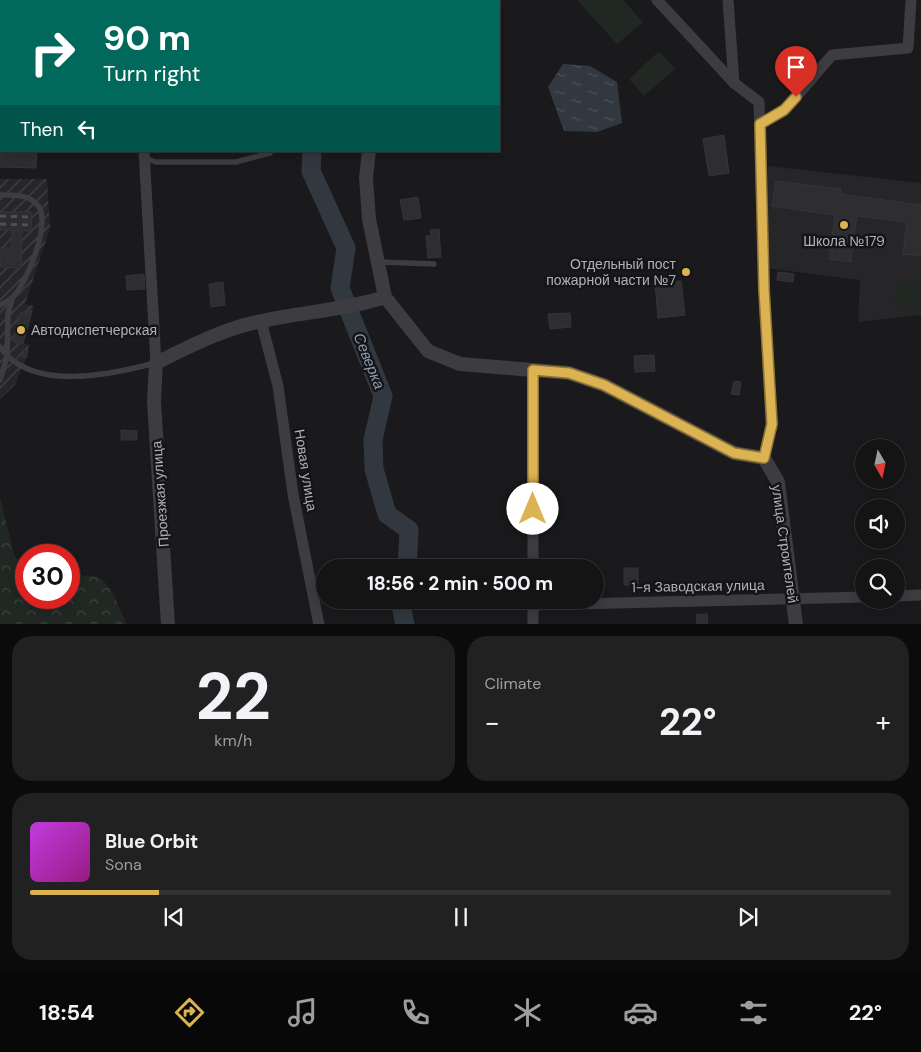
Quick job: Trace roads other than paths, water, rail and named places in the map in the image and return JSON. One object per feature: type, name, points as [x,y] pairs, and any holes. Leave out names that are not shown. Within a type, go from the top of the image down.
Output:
[{"type":"street","points":[[369,152],[366,178],[369,219],[385,297],[428,351],[460,364],[569,373],[604,385],[734,453],[764,458],[772,424],[764,290],[759,102],[734,83],[657,0]]},
{"type":"street","points":[[728,0],[734,83]]},
{"type":"street","points":[[760,124],[784,110],[832,55],[908,48],[911,0]]},
{"type":"street","points":[[144,155],[156,363],[203,339],[261,321],[337,310],[385,297]]},
{"type":"street","name":"Новая улица","points":[[261,321],[278,386],[293,494],[319,624]]},
{"type":"street","name":"Проезжая улица","points":[[156,363],[154,401],[168,624]]},
{"type":"street","points":[[533,370],[533,559]]},
{"type":"street","name":"улица Строителей","points":[[764,458],[778,482],[796,624]]},
{"type":"street","points":[[905,596],[921,595]]},
{"type":"street","name":"1-я Заводская улица","points":[[604,601],[855,597]]},
{"type":"street","points":[[533,609],[533,624]]},
{"type":"lane","points":[[691,46],[704,50]]},
{"type":"lane","points":[[144,155],[156,162],[236,162],[270,153]]},
{"type":"lane","points":[[0,195],[20,196],[31,200],[39,206],[41,216],[38,239],[28,273],[12,299],[8,314],[7,358],[0,380]]},
{"type":"lane","points":[[378,262],[434,264]]},
{"type":"lane","points":[[0,305],[12,299]]},
{"type":"lane","points":[[0,347],[7,358]]},
{"type":"lane","points":[[0,354],[23,366],[43,372],[68,376],[111,374],[156,363]]},
{"type":"water","points":[[563,64],[590,66],[617,82],[622,123],[597,132],[564,131],[548,87]]},
{"type":"waterway","name":"Северка","points":[[312,152],[311,171],[346,248],[340,288],[383,396],[373,440],[374,469],[387,514],[409,530],[407,559]]},
{"type":"waterway","name":"Северка","points":[[402,609],[405,624]]},
{"type":"railway","points":[[0,216],[28,217]]},
{"type":"railway","points":[[0,224],[28,225]]},
{"type":"place","name":"Школа №179","points":[[844,225]]},
{"type":"place","name":"Отдельный пост пожарной части №7","points":[[686,272]]},
{"type":"place","name":"Автодиспетчерская","points":[[21,330]]}]
